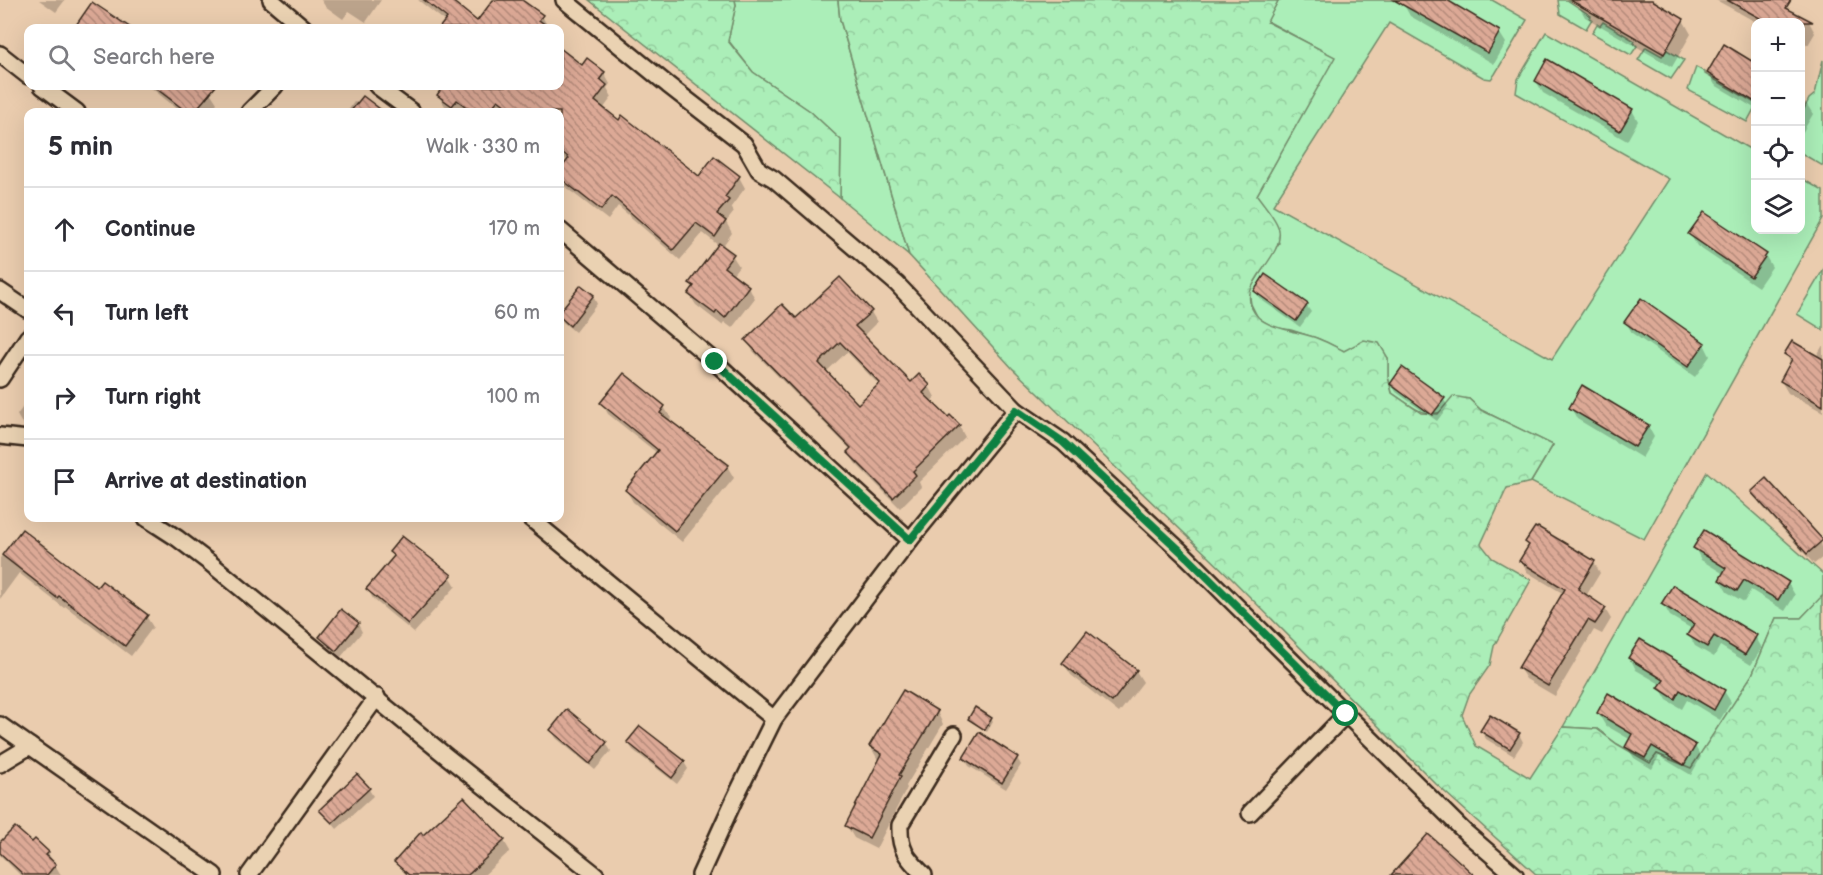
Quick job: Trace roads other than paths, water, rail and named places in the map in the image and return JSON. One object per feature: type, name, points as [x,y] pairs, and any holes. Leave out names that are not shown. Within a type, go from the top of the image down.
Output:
[{"type":"street","points":[[271,0],[299,24]]},
{"type":"street","points":[[564,0],[668,86],[744,144],[759,170],[800,200],[897,284],[1016,410],[1063,442],[1187,557],[1466,832],[1515,875]]},
{"type":"street","points":[[0,54],[24,72]]},
{"type":"street","points":[[47,90],[72,108]]},
{"type":"street","points":[[253,108],[271,90]]},
{"type":"street","points":[[382,90],[407,108]]},
{"type":"street","points":[[564,233],[715,362],[910,540]]},
{"type":"street","points":[[0,291],[24,307]]},
{"type":"street","points":[[0,379],[24,343]]},
{"type":"street","points":[[700,875],[774,719],[910,540],[1016,410]]},
{"type":"street","points":[[0,436],[24,439]]},
{"type":"street","points":[[152,522],[210,563],[596,875]]},
{"type":"street","points":[[535,522],[774,719]]},
{"type":"street","points":[[249,875],[376,697]]},
{"type":"street","points":[[1250,813],[1346,714]]},
{"type":"street","points":[[0,725],[214,875]]},
{"type":"street","points":[[924,875],[904,852],[900,839],[900,825],[954,735]]},
{"type":"street","points":[[0,764],[30,746]]}]
